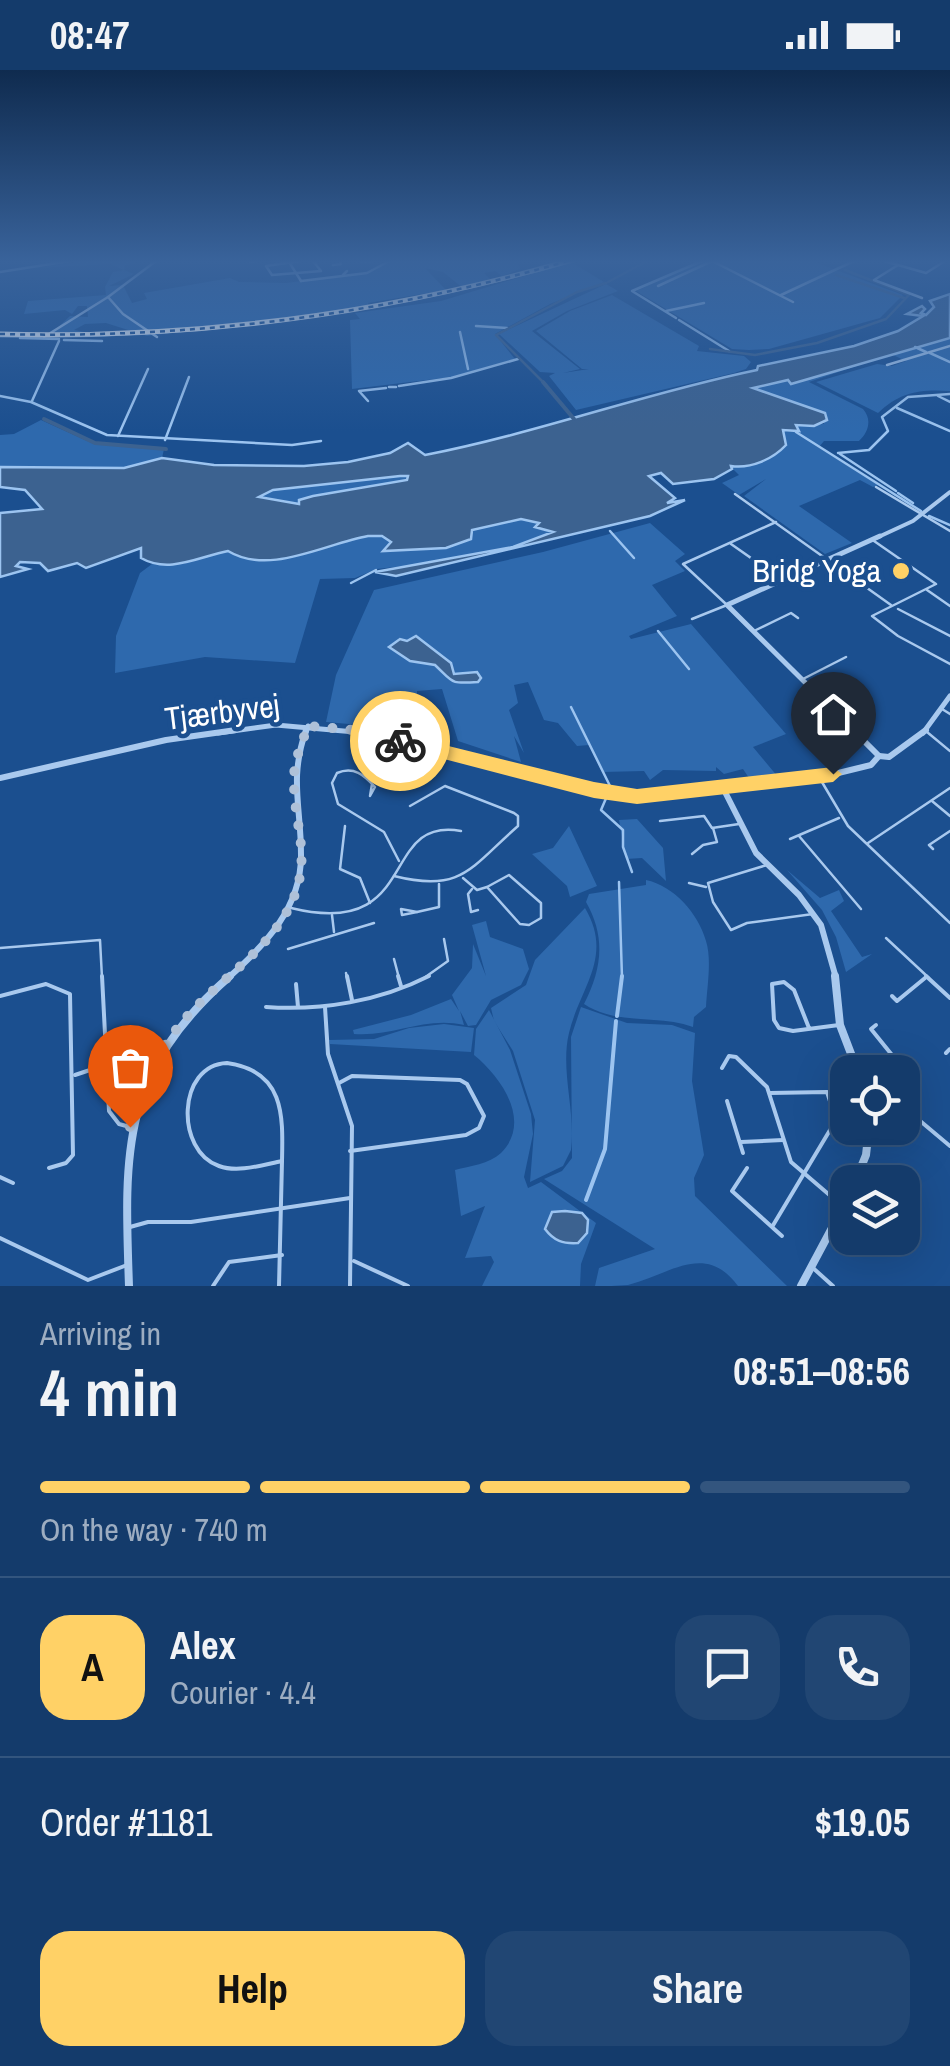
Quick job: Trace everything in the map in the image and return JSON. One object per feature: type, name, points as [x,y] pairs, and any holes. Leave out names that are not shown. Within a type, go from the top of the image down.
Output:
[{"type":"street","points":[[43,338],[75,318]]},
{"type":"street","points":[[130,318],[158,338]]},
{"type":"street","points":[[1,336],[158,338],[303,318]]},
{"type":"street","points":[[888,364],[950,346]]},
{"type":"street","points":[[876,488],[950,531]]},
{"type":"street","points":[[692,619],[923,515],[950,492]]},
{"type":"street","points":[[736,494],[892,606]]},
{"type":"street","points":[[776,522],[683,564],[879,756]]},
{"type":"street","points":[[871,539],[936,584],[872,616],[898,636],[950,664]]},
{"type":"street","points":[[729,543],[781,579]]},
{"type":"street","points":[[926,589],[950,606]]},
{"type":"street","points":[[940,600],[950,598]]},
{"type":"street","points":[[898,609],[950,636]]},
{"type":"street","points":[[753,631],[791,613],[798,618]]},
{"type":"street","points":[[802,679],[846,657]]},
{"type":"street","name":"Tjærbyvej","points":[[0,778],[166,740],[256,726],[308,726],[378,735],[621,794],[651,796],[819,777],[870,765],[879,756],[888,757],[926,732],[950,696]]},
{"type":"street","points":[[941,708],[950,714]]},
{"type":"street","points":[[129,1286],[125,1182],[130,1127],[142,1091],[171,1036],[193,1009],[265,942],[289,908],[304,863],[294,778],[308,726]]},
{"type":"street","points":[[926,732],[950,751]]},
{"type":"street","points":[[372,784],[349,769],[337,773],[332,783],[338,804],[370,818],[397,850],[399,862]]},
{"type":"street","points":[[819,777],[840,818],[950,924]]},
{"type":"street","points":[[394,876],[439,884],[462,877],[514,832],[519,821],[514,811],[451,786],[440,788],[410,806]]},
{"type":"street","points":[[723,788],[740,824],[767,865],[814,914],[831,949],[840,1025],[851,1055]]},
{"type":"street","points":[[867,844],[950,788]]},
{"type":"street","points":[[932,801],[950,816]]},
{"type":"street","points":[[660,821],[704,816],[717,842],[703,845],[692,854]]},
{"type":"street","points":[[790,839],[840,818]]},
{"type":"street","points":[[712,828],[740,824]]},
{"type":"street","points":[[345,826],[340,869],[360,878],[371,905]]},
{"type":"street","points":[[289,908],[332,915],[371,905],[408,851],[436,832],[461,830]]},
{"type":"street","points":[[932,849],[929,845],[950,831]]},
{"type":"street","points":[[799,836],[860,910]]},
{"type":"street","points":[[397,850],[408,851]]},
{"type":"street","points":[[708,888],[714,878],[756,872],[767,865]]},
{"type":"street","points":[[462,877],[480,891],[487,887],[509,875],[539,898],[541,918],[529,925],[520,924],[487,887]]},
{"type":"street","points":[[690,882],[708,888],[731,930],[747,922],[814,914]]},
{"type":"street","points":[[418,912],[439,907],[439,884]]},
{"type":"street","points":[[473,888],[468,901],[471,912],[478,910]]},
{"type":"street","points":[[332,915],[334,933]]},
{"type":"street","points":[[288,949],[374,923]]},
{"type":"street","points":[[886,938],[950,998]]},
{"type":"street","points":[[0,948],[100,940],[109,1111],[118,1124],[130,1127]]},
{"type":"street","points":[[266,1007],[325,1007],[401,986],[444,966],[449,956],[445,941],[439,946]]},
{"type":"street","points":[[394,959],[401,986]]},
{"type":"street","points":[[346,973],[352,1000]]},
{"type":"street","points":[[892,996],[897,1001],[925,978]]},
{"type":"street","points":[[809,1028],[792,988],[784,982],[772,984],[776,1024],[785,1031],[840,1025]]},
{"type":"street","points":[[0,996],[38,984],[64,987],[72,1004],[74,1154],[49,1168]]},
{"type":"street","points":[[296,984],[299,1010]]},
{"type":"street","points":[[325,1007],[326,1045],[350,1112],[350,1286]]},
{"type":"street","points":[[876,1024],[871,1029],[892,1055]]},
{"type":"street","points":[[722,1068],[729,1056],[736,1056],[770,1093],[790,1162],[830,1192]]},
{"type":"street","points":[[279,1286],[283,1255],[284,1118],[266,1081],[251,1069],[233,1064],[212,1066],[202,1074],[188,1106],[190,1137],[200,1154],[223,1168],[282,1161]]},
{"type":"street","points":[[74,1076],[108,1065]]},
{"type":"street","points":[[339,1083],[352,1076],[460,1080],[468,1084],[484,1116],[479,1128],[466,1135],[350,1152]]},
{"type":"street","points":[[770,1093],[827,1092],[836,1120],[772,1227]]},
{"type":"street","points":[[727,1101],[743,1153]]},
{"type":"street","points":[[920,1122],[950,1146]]},
{"type":"street","points":[[740,1142],[783,1140]]},
{"type":"street","points":[[58,1156],[58,1165]]},
{"type":"street","points":[[746,1168],[732,1191],[782,1236]]},
{"type":"street","points":[[0,1177],[13,1183]]},
{"type":"street","points":[[126,1228],[148,1222],[191,1222],[351,1198]]},
{"type":"street","points":[[801,1286],[830,1232]]},
{"type":"street","points":[[0,1238],[88,1280],[128,1264]]},
{"type":"street","points":[[213,1286],[229,1262],[283,1255]]},
{"type":"street","points":[[353,1261],[408,1286]]},
{"type":"street","points":[[812,1267],[834,1286]]},
{"type":"shaded area","points":[[68,318],[292,318],[147,336],[106,323],[85,324],[74,330],[109,337],[50,335]]},
{"type":"shaded area","points":[[525,318],[495,334],[515,359],[452,377],[352,389],[350,320]]},
{"type":"shaded area","points":[[534,318],[555,318],[532,331],[580,369],[563,373],[589,369],[582,369],[536,331],[559,318],[651,318],[699,346],[697,351],[744,356],[751,362],[746,369],[734,373],[576,410],[549,376],[555,373],[540,372],[499,334]]},
{"type":"shaded area","points":[[680,318],[880,318],[769,349],[732,349]]},
{"type":"shaded area","points":[[920,318],[950,318],[950,338],[791,384],[788,380],[753,388],[825,413],[827,420],[814,426],[796,425],[799,431],[783,430],[786,445],[775,455],[754,464],[731,466],[714,479],[673,484],[661,473],[649,476],[675,498],[667,503],[685,500],[650,516],[396,576],[375,572],[513,547],[553,532],[535,527],[539,523],[521,519],[472,530],[471,539],[446,548],[383,551],[391,542],[382,536],[368,536],[279,559],[244,558],[228,551],[173,564],[141,558],[141,548],[86,568],[77,563],[48,571],[40,563],[20,562],[16,566],[28,569],[0,577],[0,513],[42,509],[25,490],[0,487],[0,467],[124,468],[162,458],[214,465],[304,466],[390,453],[408,443],[425,455],[757,370],[758,366],[854,346],[898,331]],"holes":[[[400,476],[408,476],[407,480],[313,496],[299,500],[299,504],[259,497],[273,490]]]},
{"type":"shaded area","points":[[950,338],[950,391],[911,393],[878,413],[816,382],[877,364],[892,366],[906,361],[893,355]]},
{"type":"shaded area","points":[[874,360],[809,382],[863,409],[868,421],[859,441],[824,441],[819,447],[808,441],[878,485],[873,487],[860,480],[799,506],[852,543],[825,554],[744,496],[766,479],[739,495],[722,483],[739,475],[730,466],[783,431],[796,432],[795,425],[824,424],[825,413],[752,389],[790,379],[791,384]]},
{"type":"shaded area","points":[[41,420],[94,444],[164,449],[162,458],[124,468],[0,467],[0,435],[14,434]]},
{"type":"shaded area","points":[[410,477],[374,488],[299,500],[299,504],[259,497],[273,490]]},
{"type":"shaded area","points":[[521,519],[540,524],[536,528],[553,533],[513,547],[433,563],[377,569],[355,578],[320,579],[295,663],[205,657],[115,673],[116,636],[140,573],[152,564],[182,564],[228,551],[244,558],[279,559],[368,536],[382,536],[392,543],[385,550],[446,548],[471,539],[472,530]]},
{"type":"shaded area","points":[[650,523],[685,554],[675,561],[685,571],[652,585],[677,616],[629,636],[631,639],[691,624],[786,734],[753,747],[778,777],[751,781],[743,769],[724,774],[716,767],[716,771],[663,770],[650,780],[644,771],[602,772],[589,745],[577,746],[558,723],[544,720],[528,682],[514,685],[518,703],[509,710],[524,753],[514,736],[521,762],[458,741],[442,689],[417,691],[417,730],[326,722],[336,675],[374,590]]},
{"type":"shaded area","points":[[416,636],[451,663],[454,674],[477,672],[481,678],[478,682],[453,681],[435,665],[410,661],[389,647],[400,639],[407,641]]},
{"type":"shaded area","points":[[637,819],[663,848],[666,881],[642,858],[626,859],[619,820]]},
{"type":"shaded area","points":[[569,826],[597,886],[570,897],[567,886],[532,854],[553,848]]},
{"type":"shaded area","points":[[787,870],[820,898],[839,890],[844,901],[831,911],[862,957],[872,954],[846,972],[836,937],[822,910]]},
{"type":"shaded area","points":[[646,880],[666,888],[684,902],[706,941],[706,1007],[694,1017],[693,1027],[624,1018],[584,1004],[595,978],[599,953],[597,928],[586,902],[589,894],[646,885]]},
{"type":"shaded area","points":[[585,908],[593,926],[596,957],[567,1047],[571,1150],[563,1166],[530,1182],[535,1120],[513,1051],[494,1021],[491,1008],[526,985],[535,960]]},
{"type":"shaded area","points":[[486,921],[490,937],[523,949],[529,969],[521,985],[491,1000],[476,1025],[468,1026],[460,1011],[464,1025],[436,1023],[354,1034],[353,1030],[411,1015],[451,999],[459,1011],[452,995],[472,968],[473,944],[486,976],[472,925]]},
{"type":"shaded area","points":[[581,1007],[627,1023],[672,1025],[695,1033],[692,1081],[704,1155],[694,1178],[695,1196],[787,1286],[738,1286],[713,1265],[700,1263],[628,1285],[595,1286],[599,1268],[655,1249],[544,1179],[562,1171],[572,1158],[571,1037]]},
{"type":"shaded area","points":[[489,1010],[510,1050],[531,1114],[533,1134],[524,1177],[528,1188],[541,1182],[596,1223],[581,1264],[580,1286],[482,1286],[494,1262],[491,1256],[465,1258],[485,1206],[461,1216],[455,1170],[496,1157],[510,1140],[514,1127],[513,1113],[502,1087],[474,1055],[476,1029]]},
{"type":"shaded area","points":[[444,1024],[474,1028],[471,1052],[330,1044],[329,1040],[374,1039],[409,1028]]},
{"type":"shaded area","points":[[552,1212],[582,1213],[588,1220],[587,1233],[578,1243],[559,1241],[545,1229]]},
{"type":"waterway","points":[[529,318],[496,335],[543,382]]},
{"type":"waterway","points":[[710,349],[755,355],[817,343],[887,318]]},
{"type":"waterway","points":[[679,320],[729,351]]},
{"type":"waterway","points":[[476,326],[507,328]]},
{"type":"waterway","points":[[460,332],[468,369]]},
{"type":"waterway","points":[[20,338],[59,339]]},
{"type":"waterway","points":[[64,340],[102,341]]},
{"type":"waterway","points":[[32,401],[59,341]]},
{"type":"waterway","points":[[915,347],[926,352]]},
{"type":"waterway","points":[[930,353],[950,362]]},
{"type":"waterway","points":[[399,386],[451,378],[518,359]]},
{"type":"waterway","points":[[118,436],[148,369]]},
{"type":"waterway","points":[[166,438],[189,377]]},
{"type":"waterway","points":[[543,382],[574,419]]},
{"type":"waterway","points":[[389,387],[396,387]]},
{"type":"waterway","points":[[368,401],[359,391],[386,388]]},
{"type":"waterway","points":[[838,453],[869,450],[888,431],[882,417],[908,397],[950,394]]},
{"type":"waterway","points":[[0,396],[31,402],[107,435],[118,436]]},
{"type":"waterway","points":[[938,396],[950,402]]},
{"type":"waterway","points":[[897,408],[950,431]]},
{"type":"waterway","points":[[44,419],[95,443],[166,449]]},
{"type":"waterway","points":[[796,432],[921,511]]},
{"type":"waterway","points":[[118,436],[166,438]]},
{"type":"waterway","points":[[166,438],[292,445],[321,441]]},
{"type":"waterway","points":[[840,454],[896,491]]},
{"type":"waterway","points":[[898,493],[913,503]]},
{"type":"waterway","points":[[929,516],[950,525]]},
{"type":"waterway","points":[[610,531],[634,558]]},
{"type":"waterway","points":[[351,583],[376,570]]},
{"type":"waterway","points":[[658,631],[689,669]]},
{"type":"waterway","points":[[571,707],[611,788]]},
{"type":"waterway","points":[[607,796],[601,810],[623,830],[623,847],[632,872]]},
{"type":"waterway","points":[[619,882],[622,976]]},
{"type":"waterway","points":[[617,1016],[622,976]]},
{"type":"waterway","points":[[586,1200],[605,1149],[616,1021]]},
{"type":"railway","points":[[0,334],[145,332],[302,318]]},
{"type":"way so far","points":[[130,1127],[152,1067],[171,1036],[193,1009],[265,942],[289,908],[304,863],[294,778],[308,726],[354,730],[400,741]]},
{"type":"place","name":"Bridg Yoga","points":[[901,571]]},
{"type":"route","points":[[400,741],[594,790],[637,796],[833,774]]}]
